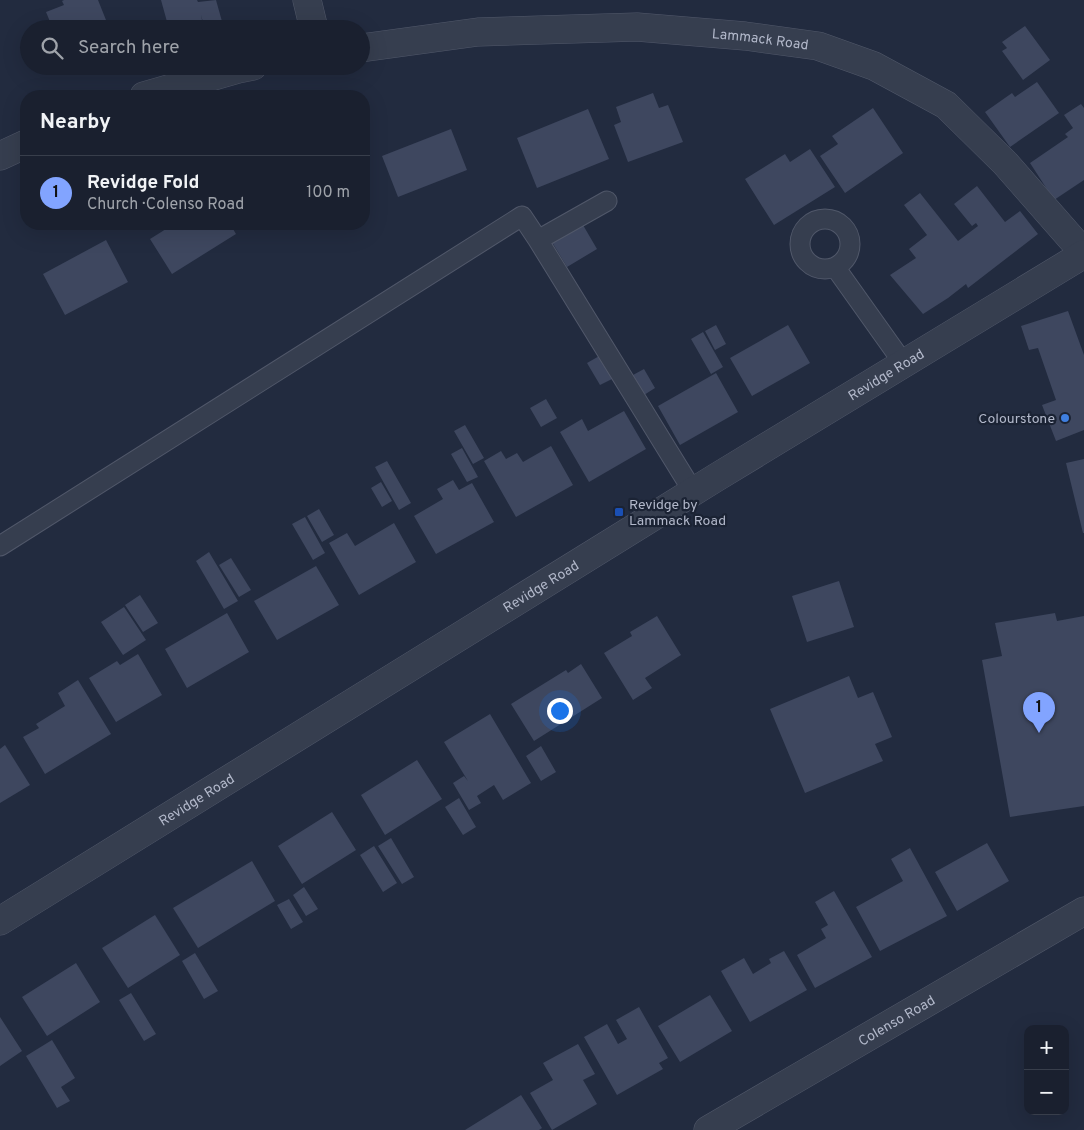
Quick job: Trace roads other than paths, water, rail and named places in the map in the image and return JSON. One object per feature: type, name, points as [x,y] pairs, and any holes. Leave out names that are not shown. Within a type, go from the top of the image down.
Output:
[{"type":"street","points":[[307,0],[312,20]]},
{"type":"street","name":"Lammack Road","points":[[370,47],[478,32],[637,27],[745,36],[818,46],[874,66],[946,105],[1005,163],[1084,254]]},
{"type":"street","points":[[165,90],[217,75]]},
{"type":"street","points":[[0,156],[20,147]]},
{"type":"street","name":"Revidge Road","points":[[0,921],[694,492],[1084,254]]},
{"type":"street","name":"Colenso Road","points":[[708,1130],[1084,911]]},
{"type":"lane","points":[[538,240],[607,201]]},
{"type":"lane","points":[[0,546],[522,216],[694,492]]},
{"type":"lane","points":[[835,267],[904,364]]},
{"type":"place","name":"Colourstone","points":[[1065,418]]},
{"type":"place","name":"Revidge by Lammack Road","points":[[619,512]]},
{"type":"place","name":"Revidge Fold","points":[[1039,733]]}]
